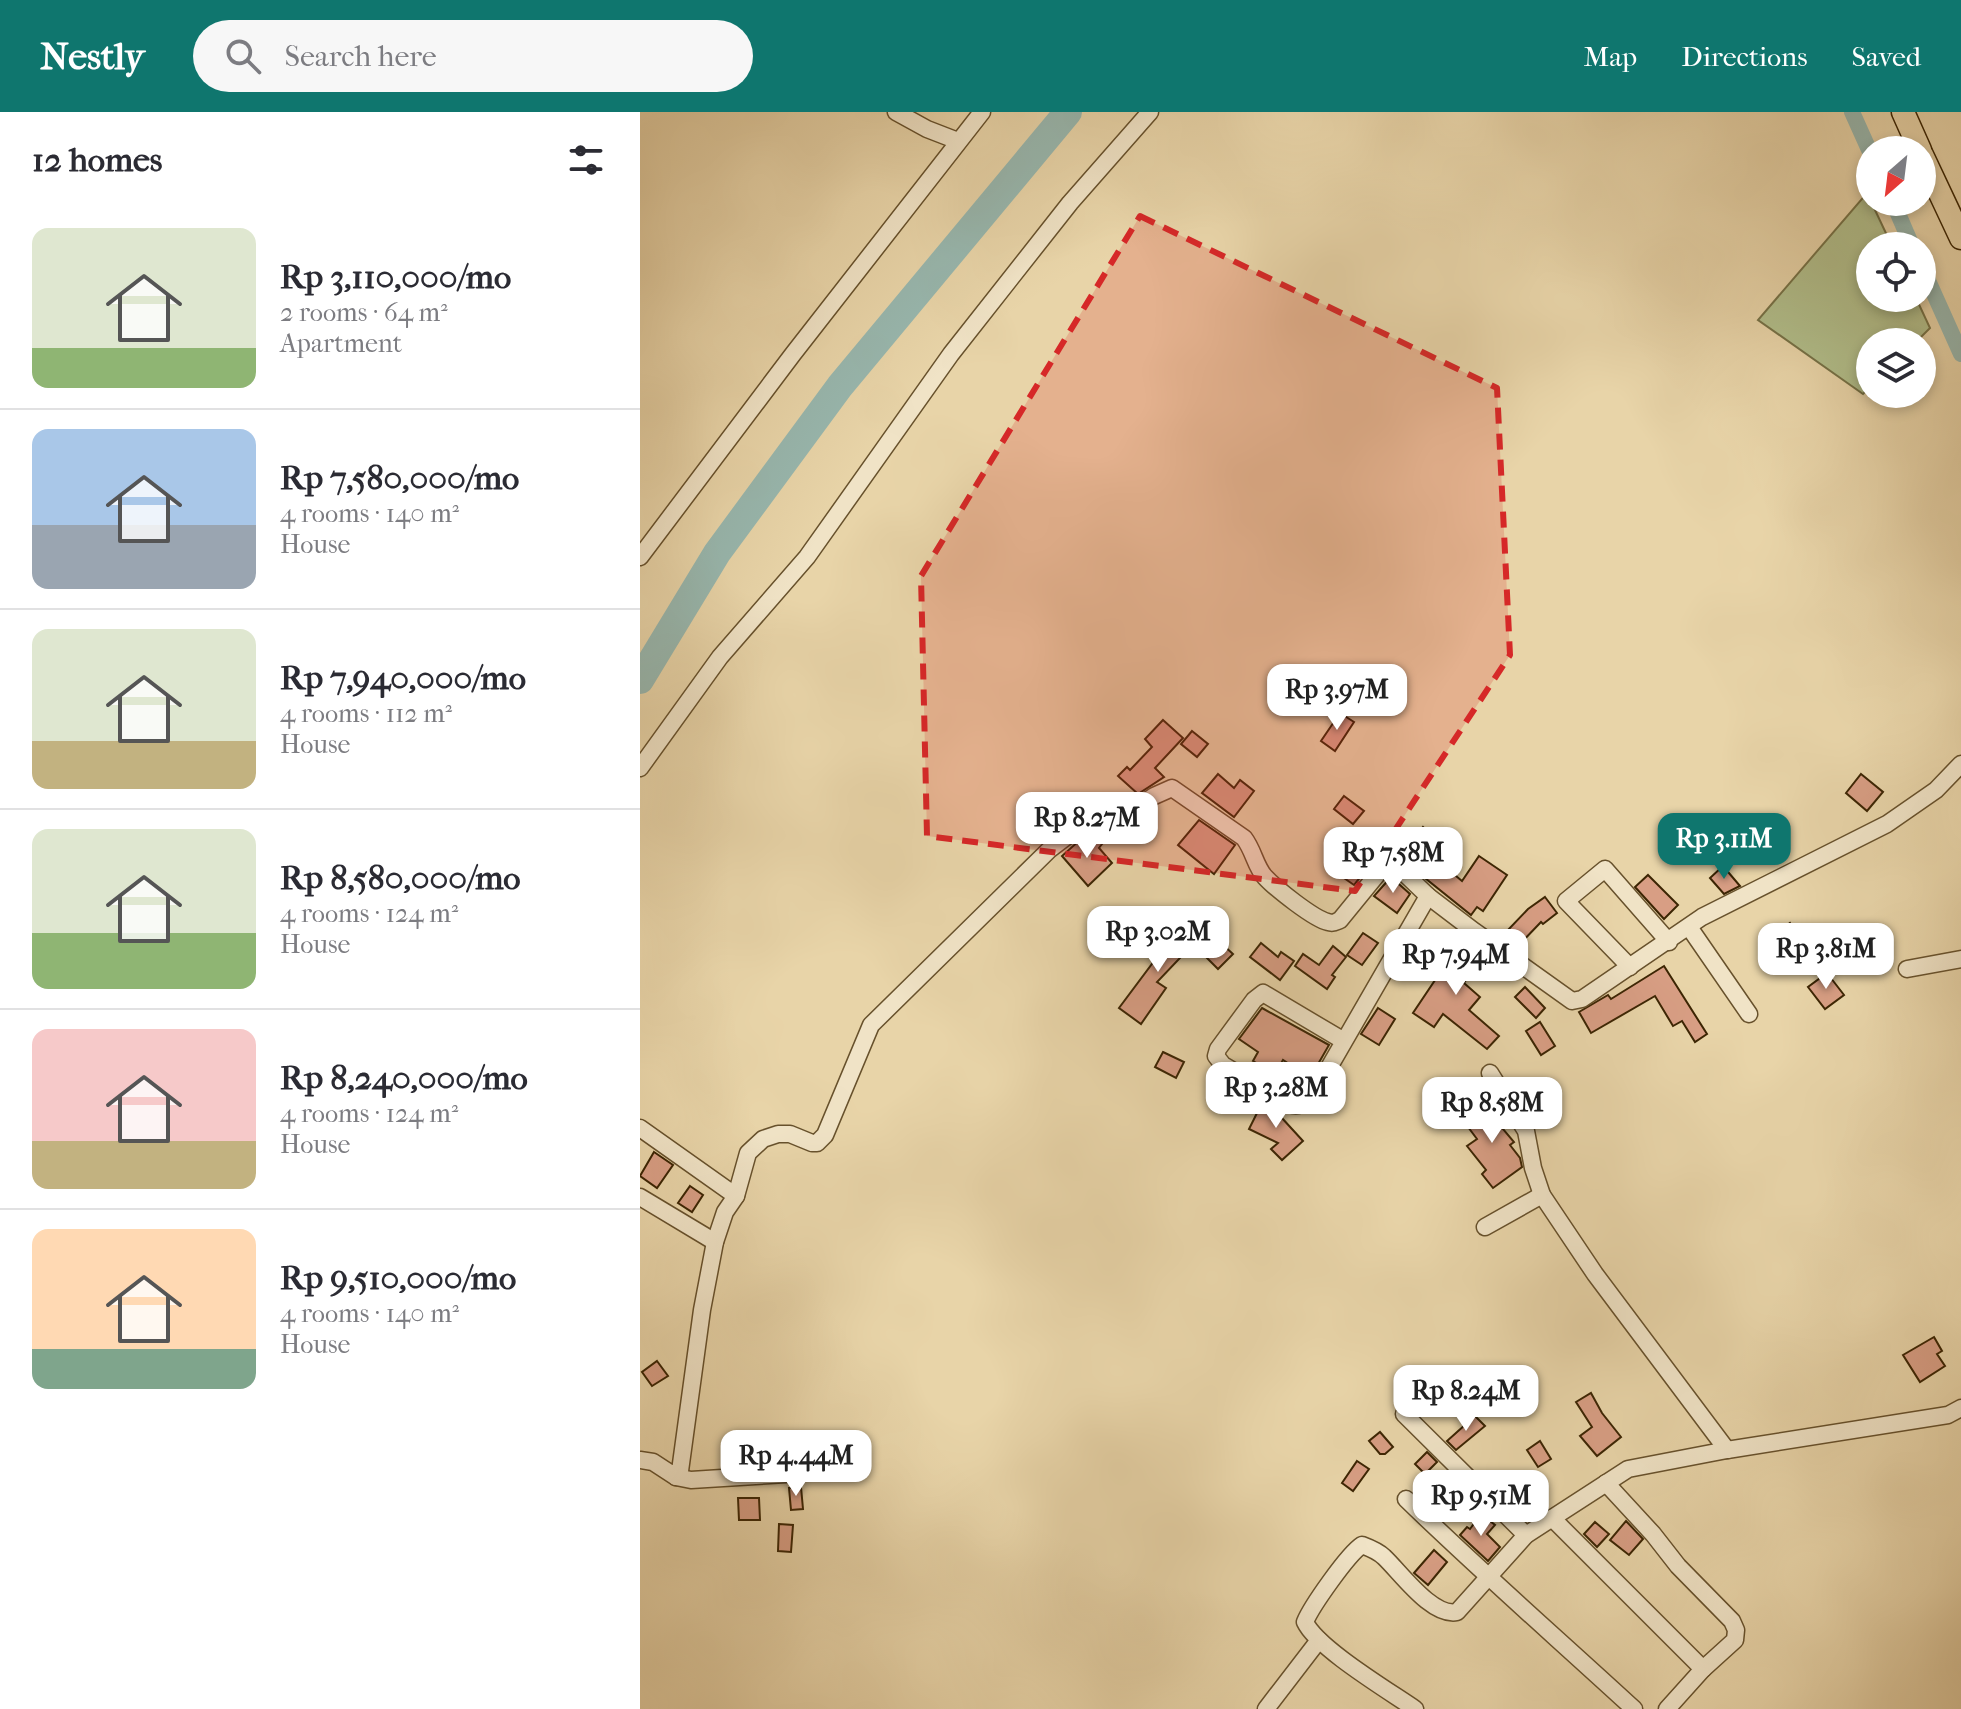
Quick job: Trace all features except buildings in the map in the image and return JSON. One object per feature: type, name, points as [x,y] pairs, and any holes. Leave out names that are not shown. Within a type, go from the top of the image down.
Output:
[{"type":"main road","points":[[1903,112],[1914,136]]},
{"type":"main road","points":[[1936,184],[1961,238]]},
{"type":"street","points":[[896,112],[958,141]]},
{"type":"street","points":[[640,557],[982,112]]},
{"type":"street","points":[[640,768],[720,657],[807,557],[951,354],[1070,203],[1150,112]]},
{"type":"street","points":[[676,1477],[680,1471],[702,1310],[715,1242],[725,1212],[736,1196],[748,1153],[763,1139],[778,1134],[790,1134],[817,1143],[825,1135],[871,1025],[1049,850],[1078,828],[1107,830],[1162,790],[1172,788],[1244,838],[1253,849],[1266,878],[1326,922],[1340,920],[1387,865],[1401,870],[1428,896],[1572,1001],[1582,999],[1702,917],[1887,824],[1936,790],[1961,764]]},
{"type":"street","points":[[1630,967],[1566,901],[1605,869],[1669,942]]},
{"type":"street","points":[[1344,1041],[1263,993],[1257,995],[1216,1056],[1236,1073],[1289,1104],[1298,1106],[1312,1097],[1428,896]]},
{"type":"street","points":[[1689,927],[1749,1014]]},
{"type":"street","points":[[1907,969],[1961,959]]},
{"type":"street","points":[[1490,1073],[1526,1131],[1542,1195],[1595,1274],[1727,1450]]},
{"type":"street","points":[[640,1128],[736,1196]]},
{"type":"street","points":[[1485,1227],[1542,1195]]},
{"type":"street","points":[[640,1197],[715,1242]]},
{"type":"street","points":[[1415,1709],[1307,1628],[1306,1618],[1349,1557],[1362,1545],[1384,1557],[1442,1612],[1457,1612],[1526,1535],[1628,1469],[1948,1415],[1961,1408]]},
{"type":"street","points":[[1404,1414],[1526,1535]]},
{"type":"street","points":[[640,1460],[653,1462],[676,1477],[691,1480],[786,1474]]},
{"type":"street","points":[[1606,1483],[1678,1566],[1732,1621],[1736,1630],[1735,1640],[1703,1669],[1667,1709]]},
{"type":"street","points":[[1406,1499],[1488,1579],[1531,1614],[1634,1709]]},
{"type":"street","points":[[1552,1518],[1703,1669]]},
{"type":"street","points":[[1266,1709],[1319,1640]]},
{"type":"highlighted area","points":[[1140,216],[1497,388],[1510,655],[1355,891],[927,836],[921,576]]},
{"type":"green space","points":[[1856,206],[1856,216],[1878,216],[1885,232],[1856,232],[1856,312],[1923,312],[1930,328],[1856,328],[1856,389],[1758,320]]},
{"type":"waterway","points":[[640,680],[717,553],[840,386],[1068,112]]},
{"type":"waterway","points":[[1852,112],[1863,136]]},
{"type":"waterway","points":[[1899,216],[1906,232]]},
{"type":"waterway","points":[[1936,298],[1961,354]]}]
